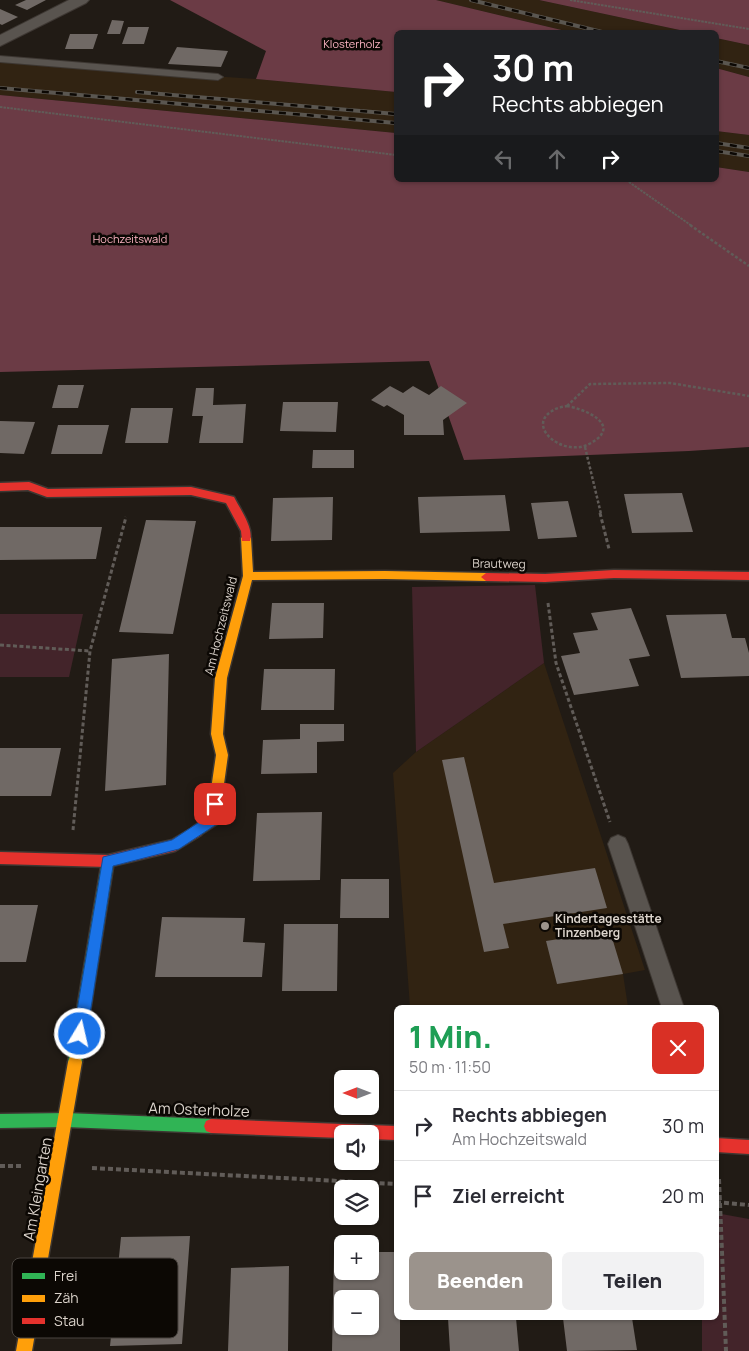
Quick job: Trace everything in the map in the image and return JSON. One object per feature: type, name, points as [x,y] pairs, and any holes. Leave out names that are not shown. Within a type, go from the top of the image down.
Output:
[{"type":"street","points":[[0,41],[81,0]]},
{"type":"street","name":"Am Hochzeitswald","points":[[0,487],[29,486],[47,493],[192,491],[230,500],[246,531],[248,576],[220,678],[217,734],[222,756],[213,820],[175,845],[108,861],[0,858]]},
{"type":"street","name":"Brautweg","points":[[248,576],[385,575],[545,578],[614,574],[749,576]]},
{"type":"street","points":[[66,1120],[108,861]]},
{"type":"street","name":"Am Osterholze","points":[[0,1120],[66,1120],[394,1133]]},
{"type":"street","name":"Am Kleingarten","points":[[41,1258],[66,1120]]},
{"type":"street","points":[[719,1143],[749,1147]]},
{"type":"street","name":"Am Kleingarten","points":[[24,1351],[26,1338]]},
{"type":"lane","points":[[0,59],[218,77]]},
{"type":"lane","points":[[618,844],[673,1005]]},
{"type":"path","points":[[570,0],[749,29]]},
{"type":"path","points":[[0,107],[394,155]]},
{"type":"path","points":[[629,182],[749,266]]},
{"type":"path","points":[[568,406],[588,410],[600,420],[603,428],[602,435],[597,441],[585,447],[575,448],[560,445],[548,437],[543,430],[544,418],[550,412],[568,406],[590,384],[670,383],[749,396]]},
{"type":"path","points":[[585,447],[614,574]]},
{"type":"path","points":[[70,860],[90,651],[132,492]]},
{"type":"path","points":[[545,578],[556,663],[618,844]]},
{"type":"path","points":[[0,645],[90,651]]},
{"type":"path","points":[[0,1166],[58,1166],[394,1184]]},
{"type":"path","points":[[719,1202],[749,1205]]},
{"type":"path","points":[[719,1221],[726,1351]]},
{"type":"shaded area","points":[[436,0],[539,0],[680,30],[562,30]]},
{"type":"shaded area","points":[[719,39],[749,45],[749,77],[719,69]]},
{"type":"shaded area","points":[[0,62],[256,79],[394,92],[394,133],[0,95]]},
{"type":"shaded area","points":[[719,131],[749,135],[749,172],[719,167]]},
{"type":"shaded area","points":[[535,585],[544,663],[416,752],[412,587]]},
{"type":"shaded area","points":[[0,614],[83,614],[69,677],[0,677]]},
{"type":"shaded area","points":[[544,663],[645,970],[623,974],[628,1005],[410,1005],[393,773],[416,752]]},
{"type":"shaded area","points":[[719,1214],[749,1219],[749,1351],[702,1351],[702,1320],[719,1320]]},
{"type":"green space","name":"Klosterholz","points":[[170,0],[436,0],[562,30],[394,30],[394,92],[256,79],[266,51]]},
{"type":"green space","points":[[539,0],[749,0],[749,45],[719,39],[719,30],[680,30]]},
{"type":"green space","points":[[719,69],[749,77],[749,135],[719,131]]},
{"type":"green space","name":"Hochzeitswald","points":[[0,95],[394,133],[394,182],[719,182],[719,167],[749,172],[749,447],[464,460],[429,361],[0,372]]},
{"type":"building","points":[[26,0],[46,0],[27,10],[15,5]]},
{"type":"building","points":[[0,9],[18,17],[2,25],[0,24]]},
{"type":"building","points":[[112,20],[124,21],[120,34],[107,34]]},
{"type":"building","points":[[128,27],[149,27],[144,44],[122,44]]},
{"type":"building","points":[[70,34],[98,34],[93,49],[65,49]]},
{"type":"building","points":[[177,47],[228,51],[221,67],[168,64]]},
{"type":"building","points":[[58,385],[84,385],[78,408],[52,408]]},
{"type":"building","points":[[390,386],[403,393],[413,386],[429,395],[441,386],[467,403],[443,420],[444,435],[404,435],[404,415],[387,405],[384,407],[371,400]]},
{"type":"building","points":[[196,388],[214,388],[213,405],[246,404],[243,443],[199,443],[203,416],[192,416]]},
{"type":"building","points":[[283,402],[338,402],[336,432],[280,431]]},
{"type":"building","points":[[131,408],[173,408],[168,443],[125,443]]},
{"type":"building","points":[[0,421],[35,422],[24,454],[0,453]]},
{"type":"building","points":[[58,425],[109,425],[102,454],[51,454]]},
{"type":"building","points":[[313,450],[354,450],[354,468],[312,468]]},
{"type":"building","points":[[682,493],[693,532],[632,533],[624,494]]},
{"type":"building","points":[[505,495],[510,531],[420,533],[418,497]]},
{"type":"building","points":[[333,497],[332,540],[271,541],[273,498]]},
{"type":"building","points":[[568,501],[577,537],[538,539],[531,503]]},
{"type":"building","points":[[146,520],[196,521],[173,634],[119,632]]},
{"type":"building","points":[[0,527],[102,527],[96,559],[0,560]]},
{"type":"building","points":[[272,603],[324,603],[323,638],[269,639]]},
{"type":"building","points":[[631,608],[650,656],[629,659],[639,686],[574,695],[561,656],[580,653],[573,633],[598,630],[591,613]]},
{"type":"building","points":[[726,614],[732,638],[745,638],[749,653],[749,676],[681,678],[666,615]]},
{"type":"building","points":[[169,654],[166,785],[105,791],[112,659]]},
{"type":"building","points":[[264,669],[335,669],[334,710],[261,710]]},
{"type":"building","points":[[300,724],[344,724],[344,741],[317,742],[317,773],[261,774],[263,740],[300,739]]},
{"type":"building","points":[[0,748],[61,748],[51,796],[0,796]]},
{"type":"building","points":[[464,757],[494,883],[595,868],[607,908],[503,924],[509,948],[484,952],[442,760]]},
{"type":"building","points":[[322,812],[320,880],[253,881],[257,813]]},
{"type":"building","points":[[341,879],[389,879],[389,918],[340,918]]},
{"type":"building","points":[[0,905],[38,905],[26,962],[0,962]]},
{"type":"building","points":[[162,917],[245,918],[243,942],[265,943],[262,977],[155,977]]},
{"type":"building","points":[[284,924],[338,924],[337,991],[282,991]]},
{"type":"building","points":[[610,931],[623,974],[557,984],[546,941]]},
{"type":"building","points":[[190,1236],[182,1344],[110,1346],[111,1338],[178,1338],[178,1258],[119,1258],[121,1237]]},
{"type":"building","points":[[334,1252],[334,1280],[379,1280],[379,1252],[394,1252],[394,1320],[400,1320],[400,1351],[332,1351]]},
{"type":"building","points":[[289,1266],[288,1351],[228,1351],[231,1268]]},
{"type":"building","points":[[448,1320],[516,1320],[519,1351],[450,1351]]},
{"type":"building","points":[[563,1320],[632,1320],[637,1350],[567,1351]]},
{"type":"railway","points":[[471,0],[594,30]]},
{"type":"railway","points":[[719,62],[749,68]]},
{"type":"railway","points":[[0,88],[394,123]]},
{"type":"railway","points":[[137,92],[394,114]]},
{"type":"railway","points":[[719,143],[749,148]]},
{"type":"railway","points":[[719,151],[749,156]]},
{"type":"traffic: fast","points":[[75,1062],[108,861]]},
{"type":"traffic: fast","points":[[0,1121],[66,1120],[211,1126]]},
{"type":"traffic: slow","points":[[197,831],[213,820],[222,755],[217,734],[221,678],[248,576],[246,538]]},
{"type":"traffic: slow","points":[[248,576],[385,575],[486,577]]},
{"type":"traffic: slow","points":[[40,1258],[75,1062]]},
{"type":"traffic: slow","points":[[24,1351],[26,1338]]},
{"type":"traffic: jam","points":[[0,487],[29,486],[47,493],[191,491],[230,500],[246,531],[246,538]]},
{"type":"traffic: jam","points":[[486,577],[545,578],[614,574],[749,576]]},
{"type":"traffic: jam","points":[[0,858],[108,861],[175,845],[197,831]]},
{"type":"traffic: jam","points":[[211,1126],[394,1133]]},
{"type":"traffic: jam","points":[[719,1145],[749,1147]]},
{"type":"place","name":"Kindertagesstätte Tinzenberg","points":[[545,926]]},
{"type":"route","points":[[80,1034],[108,861],[175,845],[213,820],[215,804]]}]
